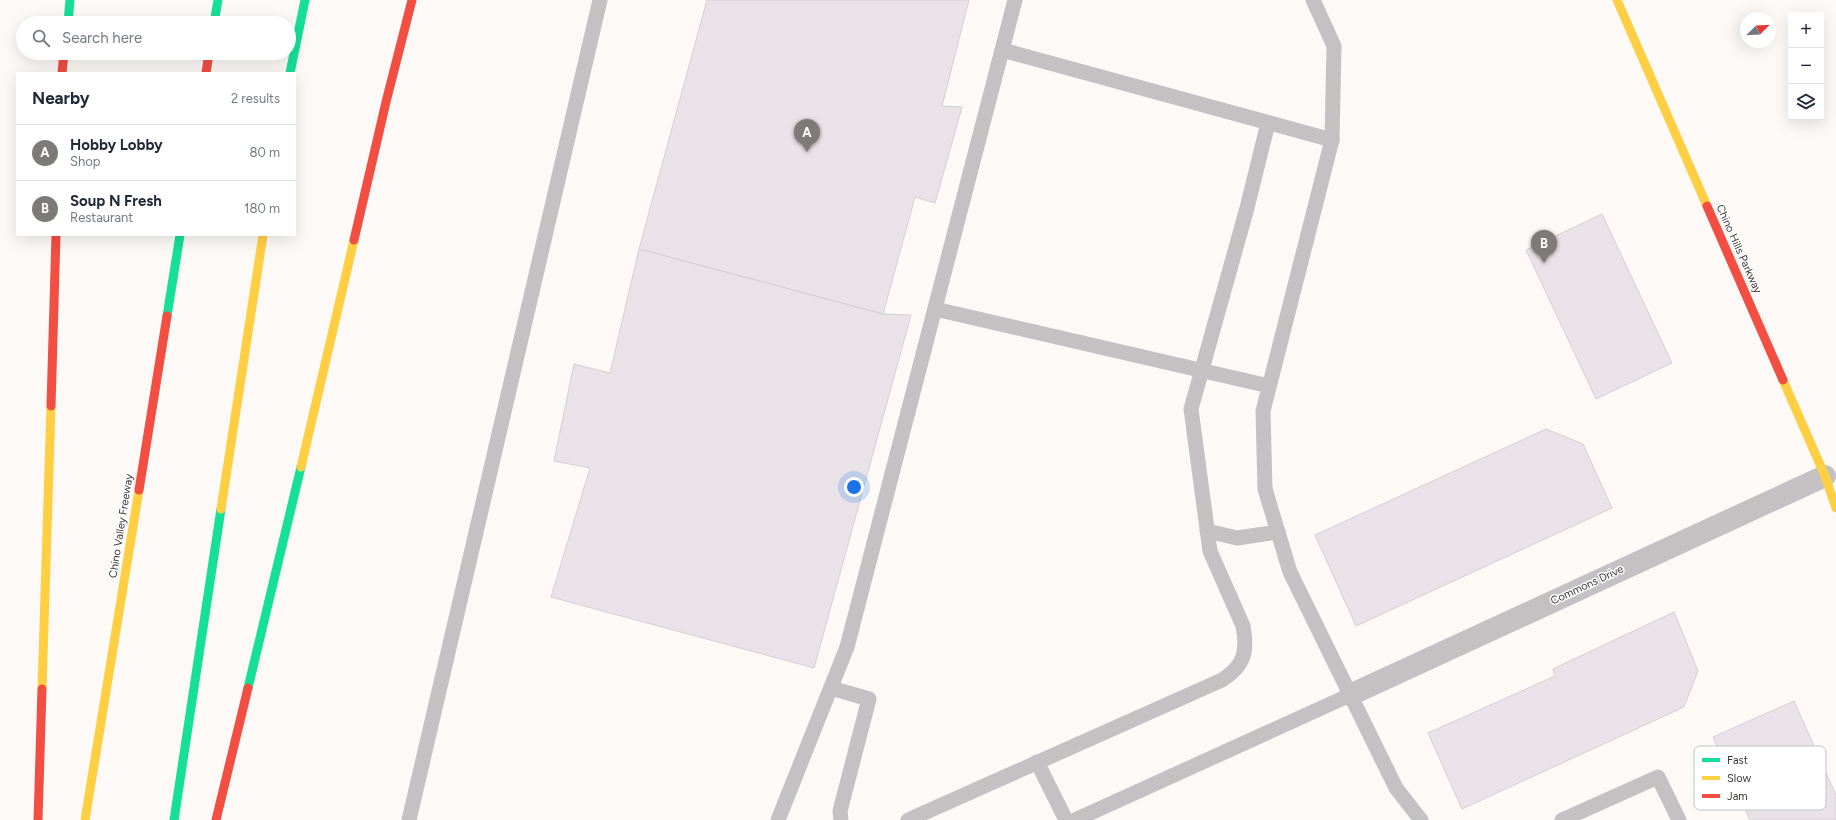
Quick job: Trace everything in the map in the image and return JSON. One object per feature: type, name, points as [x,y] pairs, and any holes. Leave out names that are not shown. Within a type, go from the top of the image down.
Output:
[{"type":"main road","points":[[69,16],[70,0]]},
{"type":"main road","points":[[215,16],[218,0]]},
{"type":"main road","points":[[296,42],[304,0]]},
{"type":"main road","points":[[216,820],[325,367],[386,102],[412,0]]},
{"type":"main road","name":"Chino Hills Parkway","points":[[1617,0],[1825,476],[1836,508]]},
{"type":"main road","points":[[62,72],[63,60]]},
{"type":"main road","points":[[206,72],[208,60]]},
{"type":"main road","points":[[290,72],[292,60]]},
{"type":"main road","points":[[38,820],[56,236]]},
{"type":"main road","name":"Chino Valley Freeway","points":[[85,820],[180,236]]},
{"type":"main road","points":[[174,820],[263,236]]},
{"type":"street","name":"Commons Drive","points":[[1350,695],[1825,476]]},
{"type":"lane","points":[[409,820],[600,0]]},
{"type":"lane","points":[[778,820],[847,647],[1015,0]]},
{"type":"lane","points":[[1313,0],[1334,46],[1332,140],[1263,411],[1265,489],[1290,572],[1396,788],[1421,820]]},
{"type":"lane","points":[[1002,50],[1332,140]]},
{"type":"lane","points":[[908,820],[1222,680],[1232,673],[1239,665],[1245,653],[1246,638],[1243,626],[1210,551],[1191,409],[1247,208],[1268,123]]},
{"type":"lane","points":[[935,309],[1202,369],[1270,386]]},
{"type":"lane","points":[[1207,531],[1236,538],[1278,532]]},
{"type":"lane","points":[[831,688],[869,699],[840,811],[842,820]]},
{"type":"lane","points":[[1074,820],[1350,695]]},
{"type":"lane","points":[[1037,762],[1066,820]]},
{"type":"lane","points":[[1562,820],[1658,777],[1679,820]]},
{"type":"building","points":[[707,0],[969,0],[942,106],[962,107],[935,203],[915,197],[883,314],[639,249]]},
{"type":"building","points":[[1602,214],[1672,363],[1596,399],[1526,250]]},
{"type":"building","points":[[639,249],[883,314],[911,315],[814,668],[551,597],[590,468],[554,461],[574,364],[610,373]]},
{"type":"building","points":[[1546,429],[1583,444],[1612,508],[1356,626],[1315,535]]},
{"type":"building","points":[[1674,612],[1698,671],[1684,707],[1462,809],[1428,733],[1555,676],[1553,669]]},
{"type":"building","points":[[1794,701],[1814,746],[1717,746],[1713,737]]},
{"type":"building","points":[[1826,773],[1836,795],[1836,820],[1750,820],[1746,810],[1826,810]]},
{"type":"traffic: fast","points":[[69,16],[70,0]]},
{"type":"traffic: fast","points":[[215,16],[218,0]]},
{"type":"traffic: fast","points":[[296,44],[305,0]]},
{"type":"traffic: fast","points":[[290,72],[293,60]]},
{"type":"traffic: fast","points":[[167,316],[180,236]]},
{"type":"traffic: fast","points":[[248,688],[301,467]]},
{"type":"traffic: fast","points":[[174,820],[221,509]]},
{"type":"traffic: slow","points":[[1617,0],[1707,206]]},
{"type":"traffic: slow","points":[[221,509],[263,236]]},
{"type":"traffic: slow","points":[[301,467],[354,240]]},
{"type":"traffic: slow","points":[[1783,380],[1825,476],[1836,508]]},
{"type":"traffic: slow","points":[[42,689],[51,406]]},
{"type":"traffic: slow","points":[[85,820],[139,490]]},
{"type":"traffic: jam","points":[[354,240],[386,102],[412,0]]},
{"type":"traffic: jam","points":[[62,72],[63,60]]},
{"type":"traffic: jam","points":[[206,72],[208,60]]},
{"type":"traffic: jam","points":[[1707,206],[1783,380]]},
{"type":"traffic: jam","points":[[51,406],[56,236]]},
{"type":"traffic: jam","points":[[139,490],[167,316]]},
{"type":"traffic: jam","points":[[216,820],[248,688]]},
{"type":"traffic: jam","points":[[38,820],[42,689]]},
{"type":"place","name":"Hobby Lobby","points":[[807,152]]},
{"type":"place","name":"Soup N Fresh","points":[[1544,263]]}]
